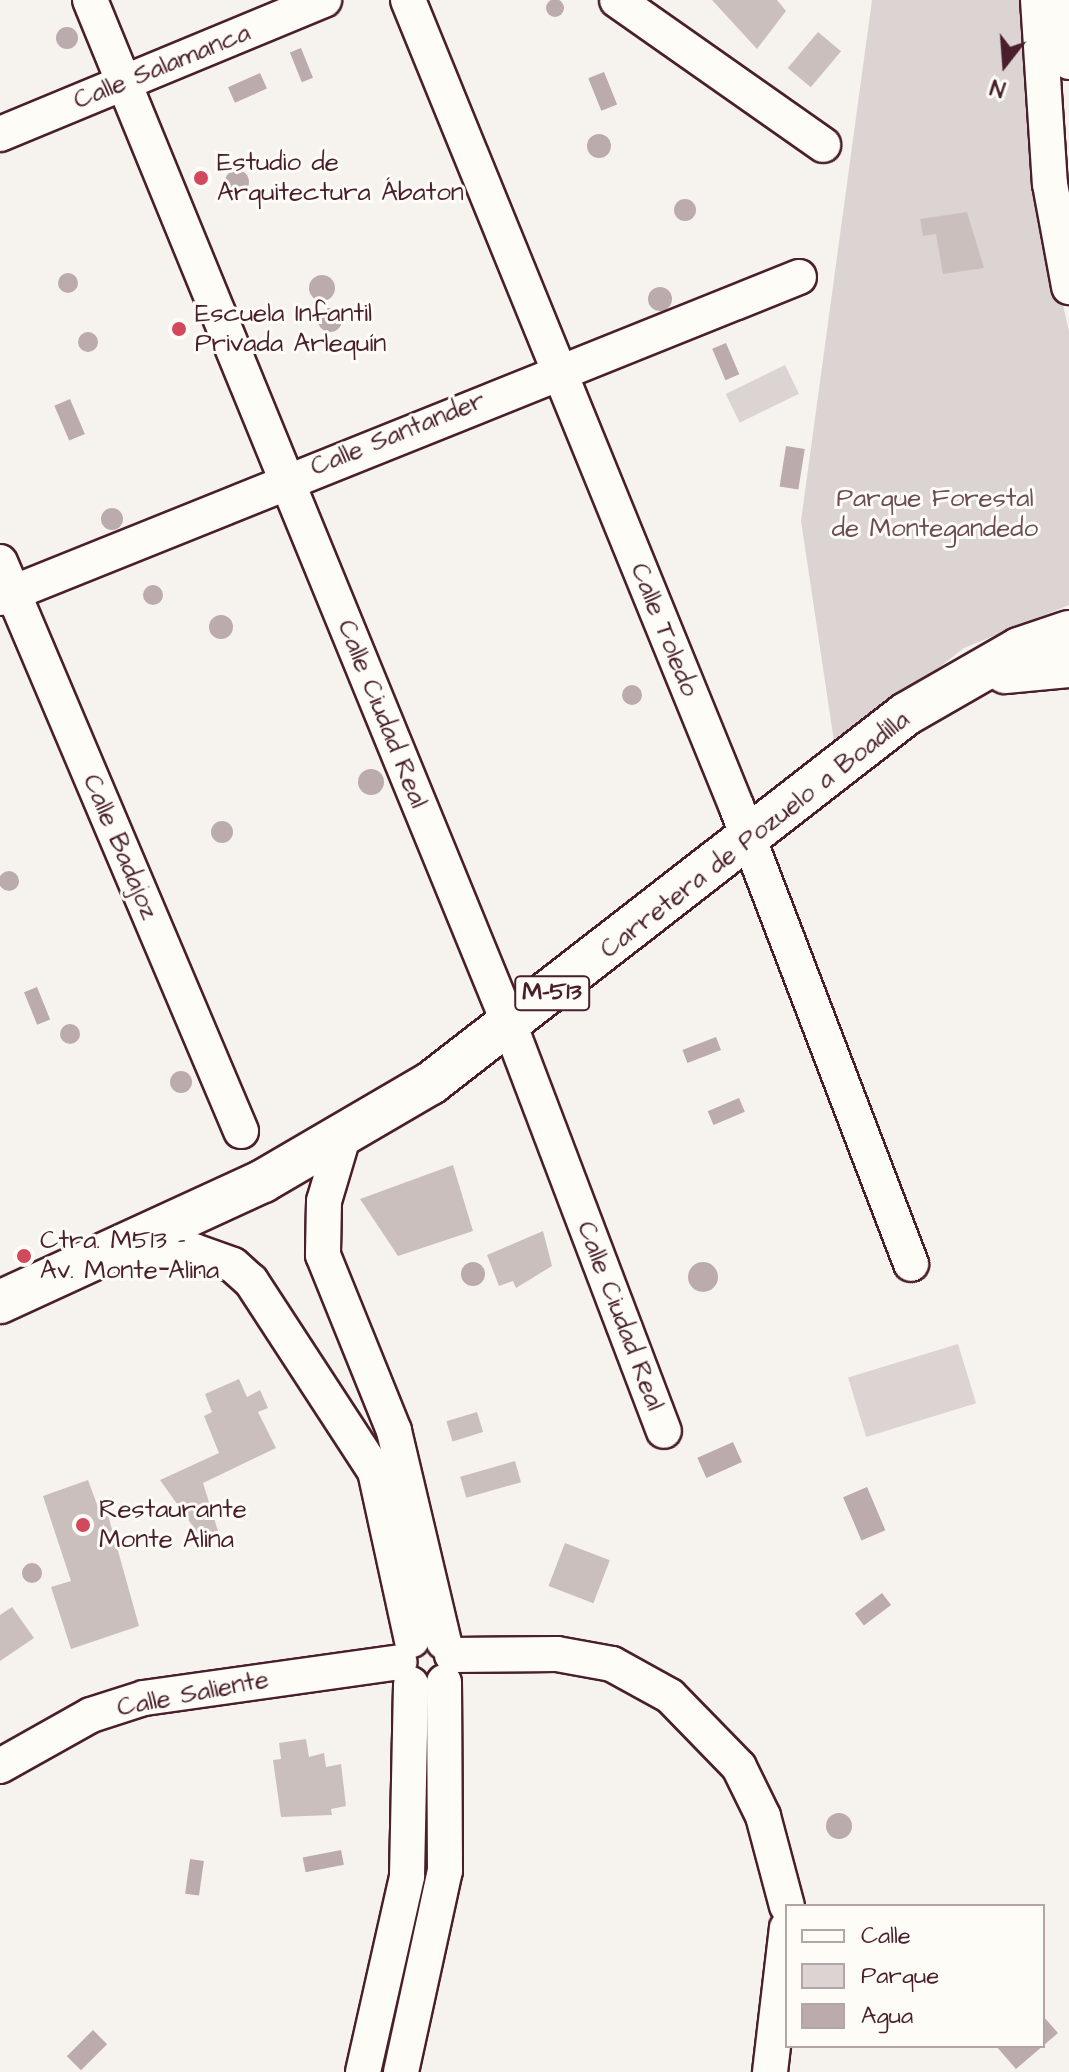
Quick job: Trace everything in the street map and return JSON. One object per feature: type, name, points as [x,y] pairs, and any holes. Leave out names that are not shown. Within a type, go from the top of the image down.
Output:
[{"type":"main road","name":"Carretera de Pozuelo a Boadilla","points":[[0,1302],[124,1250],[344,1134],[510,1026],[906,714],[973,679],[1019,649],[1069,632]]},
{"type":"main road","name":"Carretera de Pozuelo a Boadilla","points":[[973,679],[1069,666]]},
{"type":"street","name":"Calle Ciudad Real","points":[[90,0],[510,1026],[664,1431]]},
{"type":"street","name":"Calle Salamanca","points":[[0,134],[324,0]]},
{"type":"street","name":"Calle Toledo","points":[[408,0],[748,836],[911,1264]]},
{"type":"street","points":[[617,0],[823,145]]},
{"type":"street","points":[[1038,0],[1050,184],[1069,287]]},
{"type":"street","points":[[1066,0],[1069,62]]},
{"type":"street","name":"Calle Santander","points":[[4,584],[285,480],[557,369],[799,277]]},
{"type":"street","name":"Calle Badajoz","points":[[4,584],[241,1131]]},
{"type":"street","points":[[344,1134],[324,1201],[323,1255],[394,1431],[427,1661],[445,1871],[401,2072]]},
{"type":"street","points":[[124,1250],[194,1251],[233,1265],[251,1281],[375,1471],[427,1661],[407,1876],[363,2072]]},
{"type":"street","name":"Calle Saliente","points":[[0,1766],[91,1715],[144,1698],[427,1661],[571,1656],[612,1664],[670,1696],[739,1767],[763,1816],[786,1904]]},
{"type":"street","points":[[770,2072],[785,1945]]},
{"type":"green space","name":"Parque Forestal de Montegandedo","points":[[872,0],[1031,0],[1044,223],[1069,331],[1069,605],[964,648],[835,748],[801,521]]},
{"type":"green space","points":[[785,365],[799,394],[740,423],[726,394]]},
{"type":"green space","points":[[958,1344],[976,1403],[866,1437],[848,1378]]},
{"type":"water","points":[[555,-1],[564,8],[555,17],[546,8]]},
{"type":"water","points":[[67,27],[75,30],[78,38],[75,46],[67,49],[59,46],[56,38],[59,30]]},
{"type":"water","points":[[301,48],[313,78],[302,82],[290,52]]},
{"type":"water","points":[[604,72],[617,104],[601,111],[588,78]]},
{"type":"water","points":[[260,73],[267,89],[235,103],[228,87]]},
{"type":"water","points":[[599,134],[610,141],[611,146],[604,157],[599,158],[588,151],[587,146],[594,135]]},
{"type":"water","points":[[237,170],[246,173],[249,182],[246,191],[237,194],[228,191],[225,182],[228,173]]},
{"type":"water","points":[[685,199],[693,202],[696,210],[693,218],[685,221],[677,218],[674,210],[677,202]]},
{"type":"water","points":[[68,273],[75,276],[78,283],[75,290],[68,293],[61,290],[58,283],[61,276]]},
{"type":"water","points":[[322,275],[331,279],[335,288],[331,297],[322,301],[313,297],[309,288],[313,279]]},
{"type":"water","points":[[660,287],[668,291],[672,299],[668,307],[660,311],[652,307],[648,299],[652,291]]},
{"type":"water","points":[[330,308],[338,312],[342,320],[338,328],[330,332],[322,328],[318,320],[322,312]]},
{"type":"water","points":[[88,332],[95,335],[98,342],[95,349],[88,352],[81,349],[78,342],[81,335]]},
{"type":"water","points":[[726,343],[739,374],[725,380],[712,349]]},
{"type":"water","points":[[70,399],[85,434],[69,441],[54,406]]},
{"type":"water","points":[[786,446],[805,449],[798,489],[780,486]]},
{"type":"water","points":[[112,508],[120,511],[123,519],[120,527],[112,530],[104,527],[101,519],[104,511]]},
{"type":"water","points":[[153,585],[160,588],[163,595],[160,602],[153,605],[146,602],[143,595],[146,588]]},
{"type":"water","points":[[221,615],[229,619],[233,627],[229,635],[221,639],[213,635],[209,627],[213,619]]},
{"type":"water","points":[[628,685],[636,685],[642,695],[636,705],[628,705],[622,699],[622,691]]},
{"type":"water","points":[[371,769],[380,773],[384,782],[380,791],[371,795],[362,791],[358,782],[362,773]]},
{"type":"water","points":[[222,821],[230,824],[233,832],[230,840],[222,843],[214,840],[211,832],[214,824]]},
{"type":"water","points":[[5,871],[13,871],[19,881],[13,891],[5,891],[-1,885],[-1,877]]},
{"type":"water","points":[[37,987],[50,1019],[37,1025],[24,992]]},
{"type":"water","points":[[66,1024],[74,1024],[80,1034],[74,1044],[66,1044],[60,1038],[60,1030]]},
{"type":"water","points":[[716,1037],[721,1050],[687,1063],[682,1050]]},
{"type":"water","points":[[181,1071],[189,1074],[192,1082],[189,1090],[181,1093],[173,1090],[170,1082],[173,1074]]},
{"type":"water","points":[[739,1098],[745,1112],[714,1125],[708,1111]]},
{"type":"water","points":[[473,1262],[482,1265],[485,1274],[482,1283],[473,1286],[464,1283],[461,1274],[464,1265]]},
{"type":"water","points":[[703,1262],[713,1267],[718,1277],[713,1287],[703,1292],[693,1287],[688,1277],[693,1267]]},
{"type":"water","points":[[733,1442],[742,1462],[706,1478],[697,1458]]},
{"type":"water","points":[[867,1487],[885,1530],[861,1540],[843,1497]]},
{"type":"water","points":[[32,1563],[39,1566],[42,1573],[39,1580],[32,1583],[25,1580],[22,1573],[25,1566]]},
{"type":"water","points":[[882,1593],[891,1605],[864,1625],[855,1613]]},
{"type":"water","points":[[839,1813],[849,1816],[852,1826],[849,1836],[839,1839],[829,1836],[826,1826],[829,1816]]},
{"type":"water","points":[[341,1850],[344,1865],[306,1872],[303,1857]]},
{"type":"water","points":[[190,1859],[204,1861],[199,1896],[185,1894]]},
{"type":"water","points":[[1045,2018],[1058,2033],[1045,2044]]},
{"type":"water","points":[[93,2030],[107,2044],[81,2070],[67,2056]]},
{"type":"water","points":[[998,2048],[1041,2048],[1016,2069]]},
{"type":"building","points":[[712,0],[777,0],[786,11],[757,49]]},
{"type":"building","points":[[818,32],[841,51],[811,87],[788,68]]},
{"type":"building","points":[[967,212],[984,268],[943,274],[936,234],[923,236],[920,219]]},
{"type":"building","points":[[453,1165],[473,1231],[398,1256],[360,1199]]},
{"type":"building","points":[[543,1231],[552,1266],[516,1288],[513,1281],[499,1286],[487,1255]]},
{"type":"building","points":[[239,1379],[247,1397],[260,1390],[268,1408],[258,1412],[276,1448],[203,1483],[218,1531],[202,1539],[160,1480],[219,1453],[204,1416],[212,1412],[205,1394]]},
{"type":"building","points":[[477,1412],[483,1432],[453,1441],[446,1421]]},
{"type":"building","points":[[515,1461],[521,1482],[466,1498],[460,1477]]},
{"type":"building","points":[[88,1480],[102,1518],[108,1515],[139,1626],[71,1649],[51,1587],[71,1581],[43,1496]]},
{"type":"building","points":[[565,1543],[610,1560],[593,1603],[549,1586]]},
{"type":"building","points":[[12,1607],[34,1638],[0,1661],[0,1615]]},
{"type":"building","points":[[306,1739],[309,1757],[324,1753],[326,1767],[341,1764],[346,1806],[331,1809],[332,1815],[281,1817],[273,1760],[281,1759],[279,1743]]},
{"type":"place","name":"Estudio de Arquitectura Ábaton","points":[[201,178]]},
{"type":"place","name":"Escuela Infantil Privada Arlequín","points":[[179,329]]},
{"type":"place","name":"Ctra. M513 - Av. Monte Alina","points":[[24,1256]]},
{"type":"place","name":"Restaurante Monte Alina","points":[[83,1525]]}]
